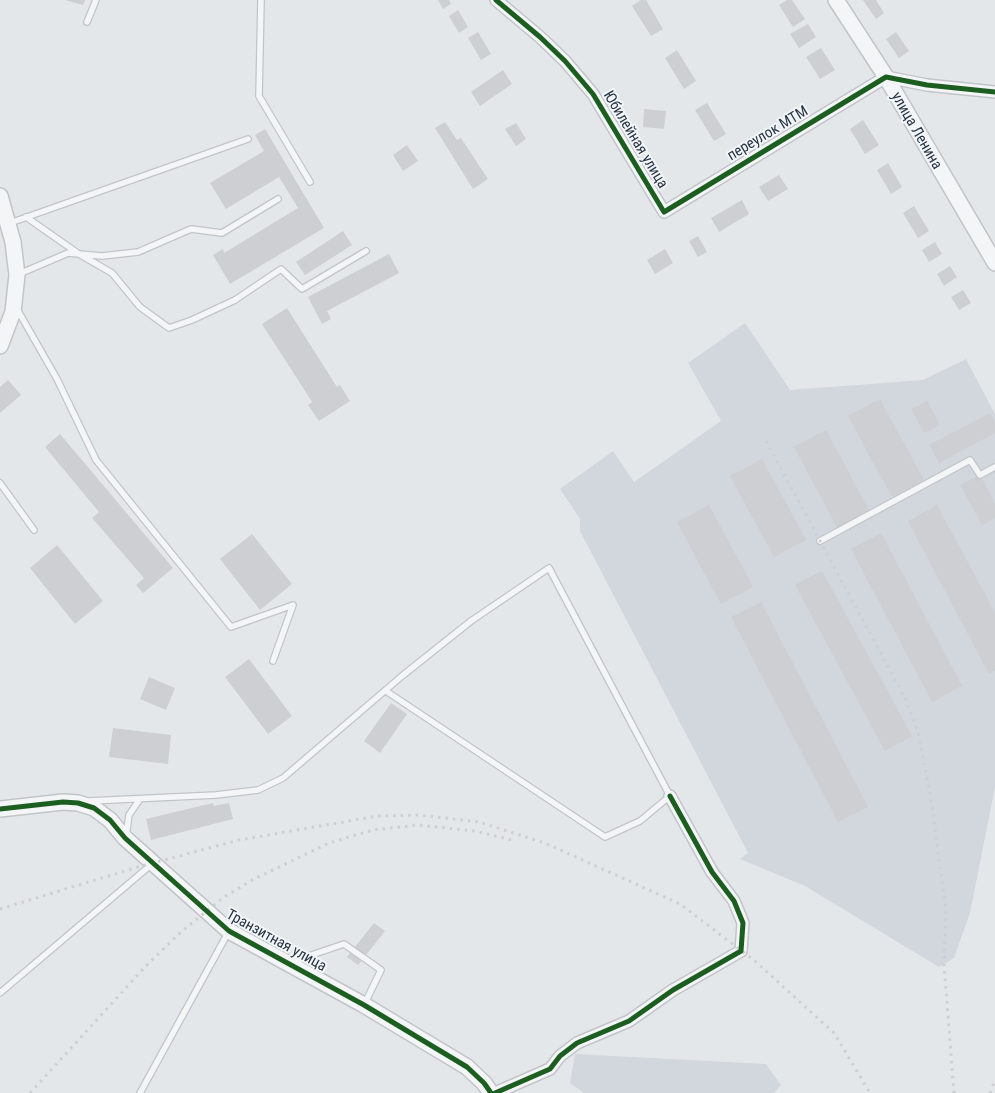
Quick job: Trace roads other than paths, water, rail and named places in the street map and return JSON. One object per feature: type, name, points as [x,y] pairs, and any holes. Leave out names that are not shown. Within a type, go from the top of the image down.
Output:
[{"type":"street","name":"Юбилейная улица","points":[[496,0],[565,61],[593,94],[664,212]]},
{"type":"street","name":"улица Ленина","points":[[836,0],[886,77],[995,262]]},
{"type":"street","name":"переулок МТМ","points":[[664,212],[886,77]]},
{"type":"street","points":[[886,77],[995,92]]},
{"type":"street","points":[[0,196],[13,242],[16,275],[14,302],[5,337],[0,346]]},
{"type":"street","points":[[495,1093],[550,1069],[560,1056],[577,1043],[629,1021],[673,990],[741,951],[743,923],[734,901],[712,872],[670,796]]},
{"type":"street","name":"Транзитная улица","points":[[0,809],[63,802],[78,803],[94,808],[110,820],[125,838],[229,931],[364,1005],[466,1067],[484,1083],[491,1093]]},
{"type":"lane","points":[[88,22],[96,0]]},
{"type":"lane","points":[[261,0],[259,96],[310,182]]},
{"type":"lane","points":[[8,224],[248,139]]},
{"type":"lane","points":[[16,275],[68,253],[102,256],[138,252],[191,229],[222,233],[278,199]]},
{"type":"lane","points":[[26,217],[79,254],[112,273],[140,307],[169,328],[192,320],[235,300],[281,269],[302,288],[366,251]]},
{"type":"lane","points":[[14,302],[57,379],[96,460],[231,627],[293,605],[273,661]]},
{"type":"lane","points":[[820,541],[970,460],[980,475],[995,467]]},
{"type":"lane","points":[[0,483],[34,530]]},
{"type":"lane","points":[[63,802],[140,799],[258,790],[283,778],[386,691],[471,621],[549,568],[670,796],[640,821],[605,837],[386,691]]},
{"type":"lane","points":[[125,838],[129,816],[140,799]]},
{"type":"lane","points":[[0,993],[153,862]]},
{"type":"lane","points":[[140,1093],[229,931]]},
{"type":"lane","points":[[287,963],[344,944],[381,970],[364,1005]]},
{"type":"railway","points":[[766,441],[906,700],[918,732],[930,793],[946,910],[944,964],[954,1093]]},
{"type":"railway","points":[[0,909],[138,867],[239,840],[378,816],[420,815],[479,822],[545,843],[680,904],[755,961],[834,1033],[870,1093]]},
{"type":"railway","points":[[30,1093],[145,967],[181,932],[224,897],[254,879],[329,843],[373,830],[418,825],[475,831],[516,841]]},
{"type":"railway","points":[[990,1093],[995,1080]]}]
